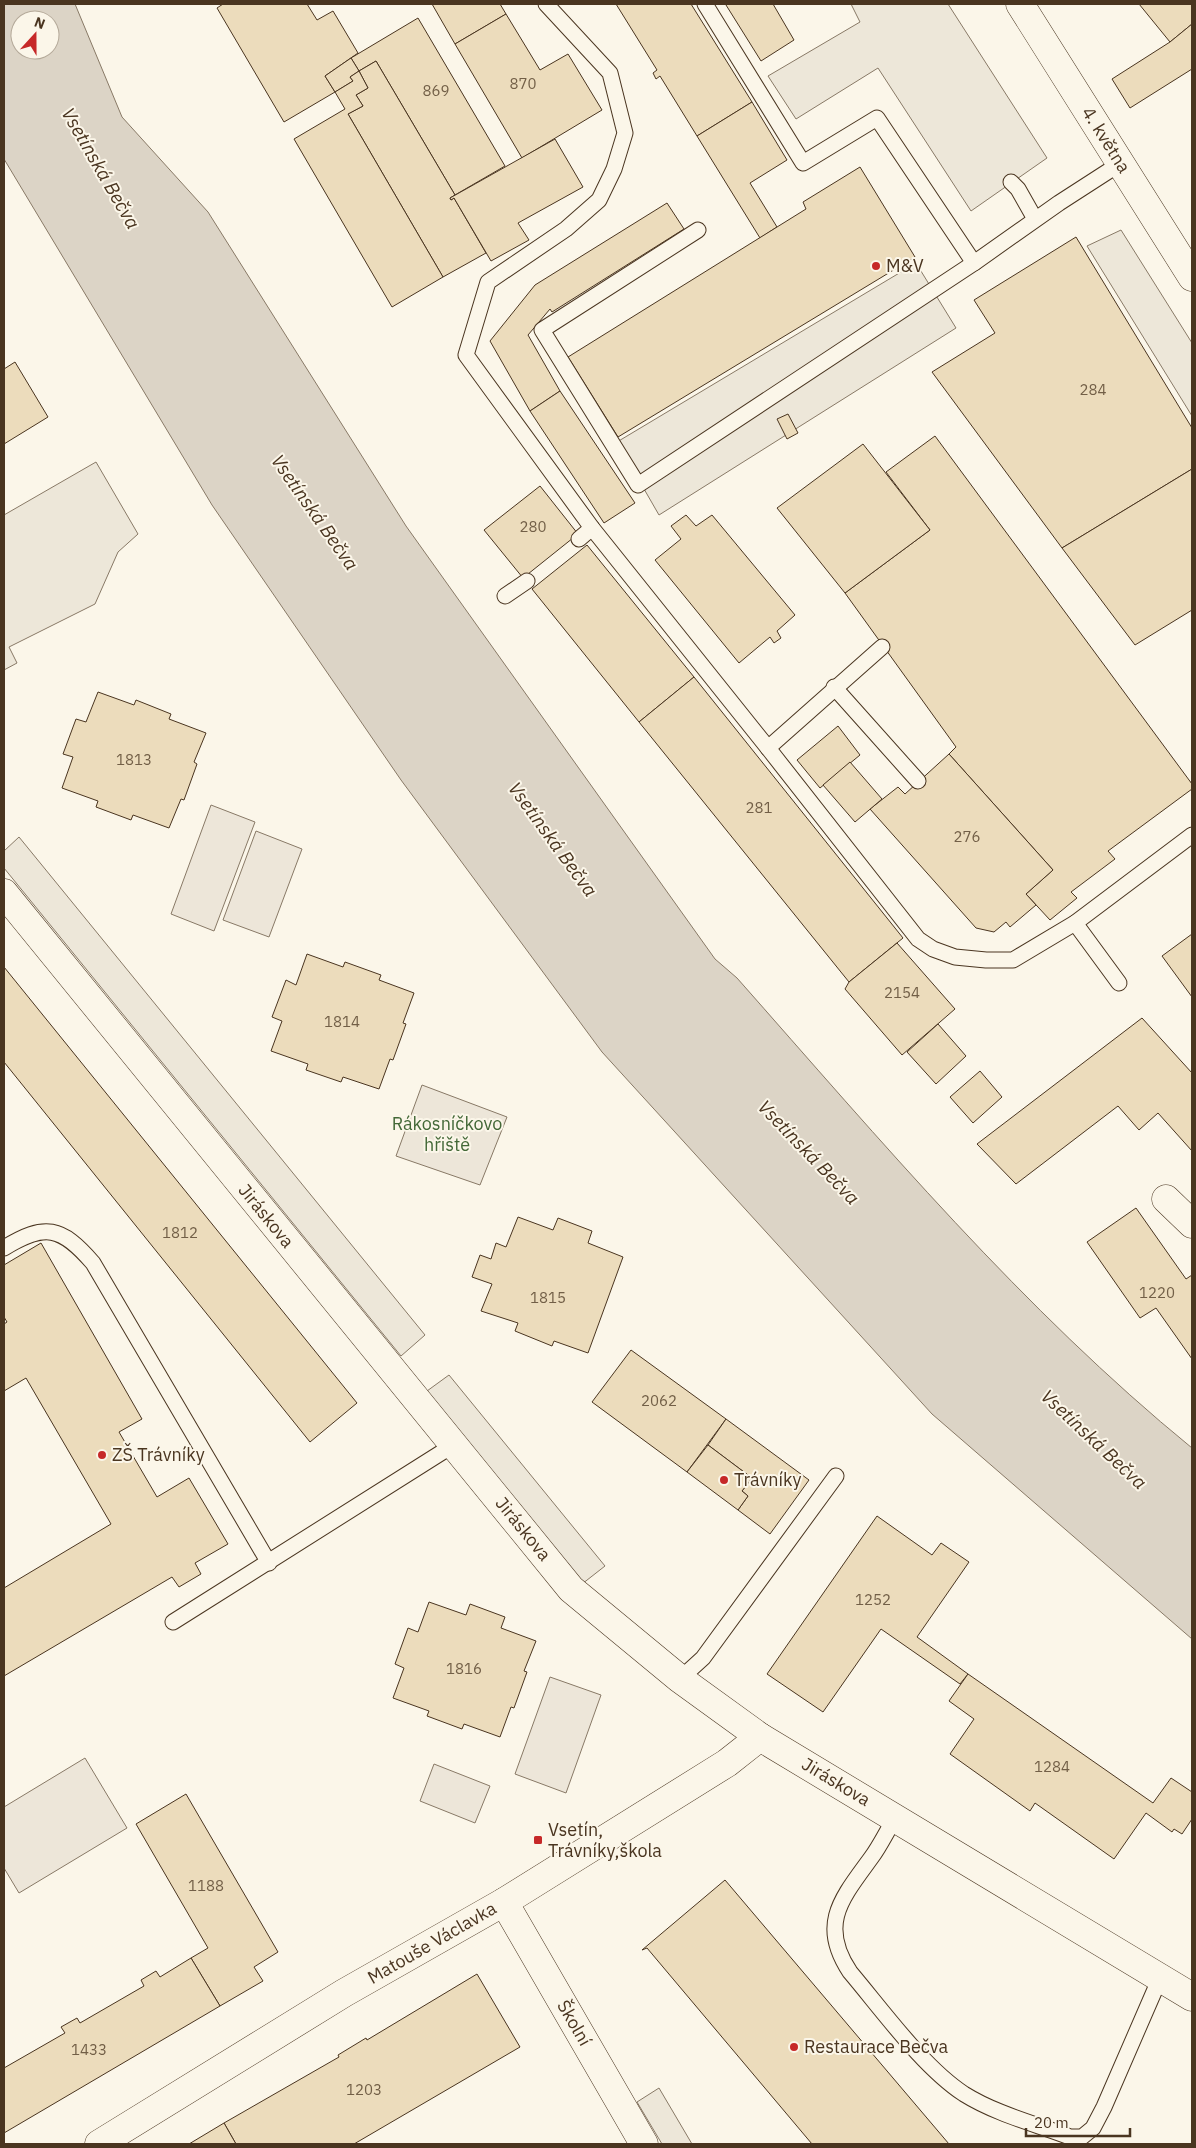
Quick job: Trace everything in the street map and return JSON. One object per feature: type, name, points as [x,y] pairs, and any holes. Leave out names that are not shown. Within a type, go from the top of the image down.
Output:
[{"type":"street","name":"4. května","points":[[1020,4],[1192,277]]},
{"type":"street","name":"Jiráskova","points":[[4,893],[408,1390],[455,1444],[571,1589],[680,1679],[760,1737],[1192,1997]]},
{"type":"street","points":[[1166,1199],[1192,1224]]},
{"type":"street","name":"Matouše Václavka","points":[[99,2144],[344,1992],[504,1902],[726,1763],[760,1737]]},
{"type":"street","name":"Školní","points":[[504,1902],[644,2144]]},
{"type":"lane","points":[[546,4],[610,73],[625,133],[614,169],[599,200],[566,229],[488,282],[466,355],[592,528],[918,939],[933,948],[956,957],[1013,960],[1075,924],[1192,835]]},
{"type":"lane","points":[[705,4],[803,163],[877,118],[974,263]]},
{"type":"lane","points":[[698,230],[542,330],[638,485],[974,263],[1035,219],[1121,163]]},
{"type":"lane","points":[[1011,182],[1018,189],[1035,219]]},
{"type":"lane","points":[[579,539],[592,528]]},
{"type":"lane","points":[[505,596],[527,580]]},
{"type":"lane","points":[[768,748],[834,687],[882,647]]},
{"type":"lane","points":[[834,687],[918,781]]},
{"type":"lane","points":[[1075,924],[1119,982]]},
{"type":"lane","points":[[4,1248],[25,1235],[42,1230],[59,1234],[77,1244],[92,1262],[269,1563]]},
{"type":"lane","points":[[173,1622],[455,1444]]},
{"type":"lane","points":[[680,1679],[703,1658],[836,1476]]},
{"type":"lane","points":[[895,1818],[873,1856],[851,1883],[840,1902],[835,1919],[835,1939],[840,1957],[850,1972],[928,2064],[946,2081],[965,2094],[982,2104],[1070,2137],[1082,2137],[1093,2128],[1104,2107],[1160,1978]]},
{"type":"green space","points":[[211,805],[255,822],[214,931],[171,914]]},
{"type":"green space","points":[[256,831],[302,849],[269,937],[223,920]]},
{"type":"green space","name":"Rákosníčkovo hřiště","points":[[422,1085],[507,1117],[480,1185],[396,1156]]},
{"type":"green space","points":[[550,1677],[601,1695],[566,1793],[515,1774]]},
{"type":"green space","points":[[85,1758],[127,1828],[19,1893],[4,1868],[4,1807]]},
{"type":"green space","points":[[434,1764],[490,1786],[475,1823],[420,1801]]},
{"type":"shaded area","points":[[851,4],[948,4],[1047,158],[971,211],[878,68],[796,119],[768,76],[860,22]]},
{"type":"shaded area","points":[[1121,230],[1192,343],[1192,416],[1087,246]]},
{"type":"shaded area","points":[[916,263],[956,328],[659,515],[617,442]]},
{"type":"shaded area","points":[[96,462],[138,534],[118,552],[95,604],[9,647],[17,663],[4,670],[4,515]]},
{"type":"shaded area","points":[[19,837],[425,1335],[401,1356],[4,868],[4,851]]},
{"type":"shaded area","points":[[449,1375],[605,1566],[582,1584],[427,1391]]},
{"type":"shaded area","points":[[659,2088],[692,2144],[662,2144],[637,2102]]},
{"type":"water","name":"Vsetínská Bečva","points":[[4,4],[75,4],[122,117],[208,212],[406,526],[715,959],[737,978],[900,1162],[1012,1282],[1130,1395],[1192,1448],[1192,1639],[932,1414],[602,1052],[401,780],[212,505],[4,159]]},
{"type":"building","points":[[223,4],[307,4],[317,20],[333,11],[358,53],[325,76],[335,92],[284,122],[217,8]]},
{"type":"building","points":[[432,4],[500,4],[506,14],[455,44]]},
{"type":"building","points":[[616,4],[691,4],[752,102],[697,136],[660,76],[656,79],[653,73],[657,70]]},
{"type":"building","points":[[773,4],[794,40],[761,61],[726,5]]},
{"type":"building","points":[[1139,4],[1192,4],[1192,24],[1170,42]]},
{"type":"building","points":[[506,14],[540,70],[568,54],[602,110],[522,158],[455,44]]},
{"type":"building","points":[[418,18],[505,166],[455,195],[376,61],[359,71],[351,58]]},
{"type":"building","points":[[1192,24],[1192,69],[1130,108],[1112,79],[1170,42]]},
{"type":"building","points":[[351,58],[359,71],[350,77],[353,81],[335,92],[325,76]]},
{"type":"building","points":[[376,61],[455,195],[450,198],[451,200],[454,198],[486,253],[443,277],[348,114],[363,106],[356,95],[368,88],[359,71]]},
{"type":"building","points":[[359,71],[368,88],[356,95],[363,106],[348,114],[443,277],[392,307],[294,139],[345,109],[335,92],[353,81],[350,77]]},
{"type":"building","points":[[752,102],[787,160],[750,183],[777,227],[760,238],[697,136]]},
{"type":"building","points":[[555,139],[583,187],[518,223],[529,240],[491,261],[454,198],[451,200],[450,198]]},
{"type":"building","points":[[860,167],[915,257],[618,437],[568,357],[806,209],[803,202]]},
{"type":"building","points":[[667,203],[684,229],[552,312],[550,309],[528,335],[560,391],[530,411],[490,341],[535,285]]},
{"type":"building","points":[[1076,237],[1192,428],[1192,469],[1062,548],[932,372],[995,333],[974,300]]},
{"type":"building","points":[[15,362],[48,417],[4,444],[4,369]]},
{"type":"building","points":[[560,391],[635,503],[604,523],[530,411]]},
{"type":"building","points":[[788,414],[798,433],[787,439],[777,419]]},
{"type":"building","points":[[935,436],[1192,784],[1192,789],[1108,851],[1115,859],[1071,892],[1077,898],[1050,920],[1026,894],[1053,870],[949,754],[956,747],[845,593],[930,530],[886,472]]},
{"type":"building","points":[[863,444],[930,530],[845,593],[777,508]]},
{"type":"building","points":[[1192,469],[1192,610],[1135,645],[1062,548]]},
{"type":"building","points":[[540,486],[578,534],[523,578],[484,530]]},
{"type":"building","points":[[686,515],[696,526],[712,515],[795,615],[777,631],[781,638],[774,643],[770,637],[739,663],[655,560],[681,539],[671,526]]},
{"type":"building","points":[[587,545],[694,677],[639,722],[532,589]]},
{"type":"building","points":[[694,677],[903,938],[849,982],[639,722]]},
{"type":"building","points":[[98,692],[134,705],[136,700],[171,714],[169,719],[206,733],[194,762],[197,764],[184,800],[181,799],[169,828],[133,815],[131,820],[96,807],[98,801],[62,788],[73,757],[63,754],[76,719],[86,722]]},
{"type":"building","points":[[838,726],[860,755],[820,788],[797,760]]},
{"type":"building","points":[[949,754],[1053,870],[1026,894],[1036,905],[1010,927],[1006,922],[994,932],[976,928],[870,809],[898,787],[905,794]]},
{"type":"building","points":[[850,762],[882,799],[855,822],[823,785]]},
{"type":"building","points":[[1192,934],[1192,997],[1162,956]]},
{"type":"building","points":[[897,943],[955,1009],[902,1055],[845,989],[849,982]]},
{"type":"building","points":[[307,954],[343,967],[345,962],[381,975],[379,980],[414,993],[403,1023],[406,1024],[393,1060],[390,1059],[379,1089],[343,1077],[341,1082],[306,1070],[308,1064],[271,1051],[282,1021],[272,1017],[286,980],[296,985]]},
{"type":"building","points":[[4,967],[357,1403],[310,1442],[4,1062]]},
{"type":"building","points":[[1142,1018],[1192,1073],[1192,1151],[1158,1113],[1139,1130],[1118,1106],[1016,1184],[977,1144]]},
{"type":"building","points":[[938,1024],[966,1056],[936,1084],[907,1052]]},
{"type":"building","points":[[980,1071],[1002,1097],[973,1123],[950,1097]]},
{"type":"building","points":[[1136,1208],[1186,1279],[1192,1275],[1192,1359],[1156,1308],[1140,1318],[1087,1242]]},
{"type":"building","points":[[518,1217],[553,1230],[558,1218],[592,1231],[588,1243],[623,1257],[588,1353],[554,1341],[552,1346],[515,1331],[518,1323],[481,1311],[492,1284],[472,1277],[480,1255],[491,1259],[496,1243],[506,1247]]},
{"type":"building","name":"ZŠ Trávníky","points":[[41,1243],[142,1419],[119,1432],[157,1497],[189,1478],[228,1544],[195,1563],[201,1574],[179,1587],[172,1577],[4,1676],[4,1588],[111,1524],[26,1378],[4,1391],[4,1324],[7,1322],[4,1317],[4,1265]]},
{"type":"building","points":[[631,1350],[726,1419],[687,1472],[592,1402]]},
{"type":"building","points":[[726,1419],[809,1480],[770,1534],[738,1510],[748,1496],[742,1491],[752,1478],[708,1445]]},
{"type":"building","points":[[708,1445],[752,1478],[742,1491],[748,1496],[738,1510],[687,1472]]},
{"type":"building","points":[[877,1516],[932,1555],[941,1543],[969,1562],[917,1637],[968,1674],[960,1684],[881,1629],[823,1712],[767,1674]]},
{"type":"building","points":[[429,1602],[466,1615],[470,1604],[505,1617],[501,1628],[536,1641],[524,1671],[527,1672],[514,1708],[511,1707],[500,1737],[464,1724],[462,1729],[427,1716],[429,1711],[393,1698],[404,1668],[395,1664],[408,1628],[418,1632]]},
{"type":"building","points":[[968,1674],[1153,1803],[1171,1778],[1192,1792],[1192,1819],[1182,1834],[1174,1829],[1172,1832],[1146,1813],[1114,1859],[1035,1803],[1030,1811],[950,1754],[974,1719],[949,1701]]},
{"type":"building","points":[[186,1794],[278,1952],[254,1967],[263,1981],[220,2006],[191,1958],[208,1948],[136,1824]]},
{"type":"building","points":[[725,1880],[949,2144],[812,2144],[647,1948],[642,1950]]},
{"type":"building","points":[[191,1958],[220,2006],[4,2133],[4,2068],[65,2033],[61,2027],[77,2018],[80,2023],[144,1986],[141,1980],[156,1971],[160,1977]]},
{"type":"building","points":[[477,1974],[520,2047],[354,2144],[236,2144],[224,2123]]},
{"type":"building","points":[[224,2123],[236,2144],[189,2144]]},
{"type":"place","name":"M&V","points":[[876,266]]},
{"type":"place","name":"ZŠ Trávníky","points":[[102,1455]]},
{"type":"place","name":"Trávníky","points":[[724,1480]]},
{"type":"place","name":"Vsetín, Trávníky,škola","points":[[538,1840]]},
{"type":"place","name":"Restaurace Bečva","points":[[794,2047]]}]
